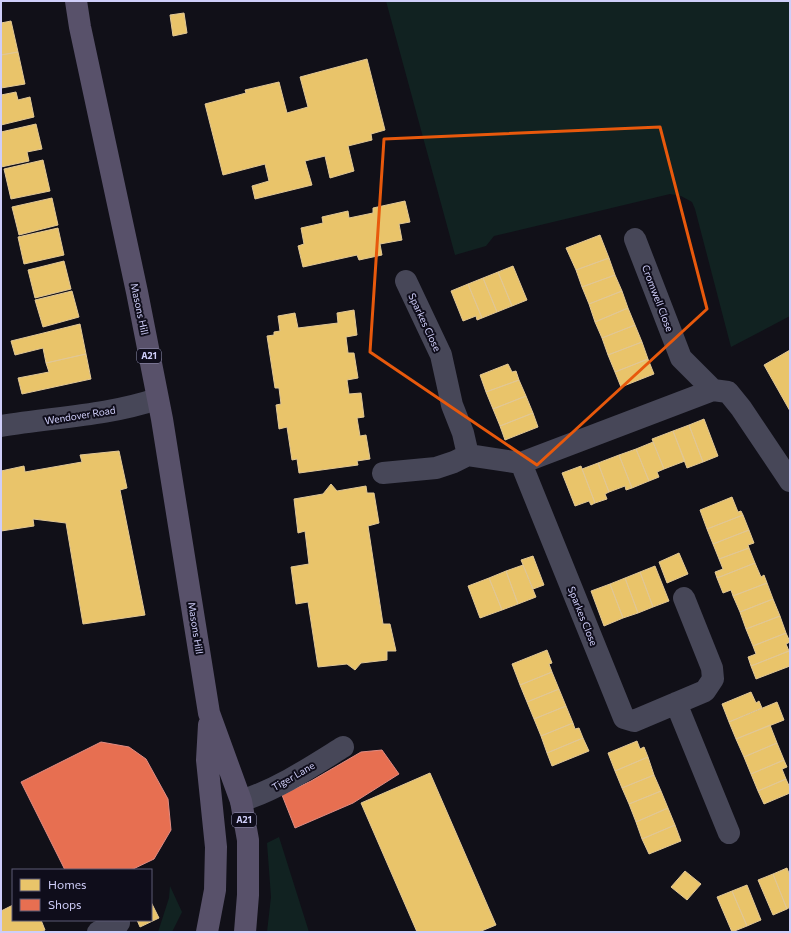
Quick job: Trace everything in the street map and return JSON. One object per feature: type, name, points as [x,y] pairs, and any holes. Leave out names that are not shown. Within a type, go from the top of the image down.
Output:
[{"type":"main road","name":"Masons Hill","points":[[76,1],[80,27],[137,292],[157,399],[176,504],[209,713],[241,801],[248,840],[248,895],[245,932]]},
{"type":"main road","name":"Masons Hill","points":[[206,932],[215,890],[216,868],[216,847],[207,760],[209,713]]},
{"type":"street","name":"Cromwell Close","points":[[635,239],[681,358],[713,390]]},
{"type":"street","name":"Sparkes Close","points":[[406,281],[441,355],[452,405],[463,432],[468,455]]},
{"type":"street","points":[[382,473],[436,468],[454,462],[468,455],[521,463],[713,390],[728,392],[741,408],[790,480]]},
{"type":"street","name":"Wendover Road","points":[[1,426],[76,417],[138,405],[157,399]]},
{"type":"street","name":"Sparkes Close","points":[[521,463],[624,718],[634,721],[705,691],[713,679],[712,668],[684,598]]},
{"type":"street","points":[[676,703],[729,833]]},
{"type":"street","name":"Tiger Lane","points":[[241,801],[255,797],[288,781],[344,746]]},
{"type":"street","points":[[98,932],[119,923]]},
{"type":"highlighted area","points":[[660,127],[707,309],[537,465],[370,352],[384,139]]},
{"type":"shaded area","points":[[386,1],[790,1],[790,316],[731,347],[695,209],[692,202],[681,196],[670,194],[494,236],[486,246],[455,255]]},
{"type":"shaded area","points":[[279,837],[309,932],[267,932],[271,897],[267,843]]},
{"type":"shaded area","points":[[170,886],[182,912],[172,932],[158,932],[169,898]]},
{"type":"building: Homes","points":[[184,13],[187,33],[173,36],[170,15]]},
{"type":"building: Homes","points":[[11,21],[18,52],[1,55],[1,23]]},
{"type":"building: Homes","points":[[18,52],[25,84],[1,88],[1,55]]},
{"type":"building: Homes","points":[[367,59],[385,130],[371,134],[372,140],[348,146],[354,171],[330,178],[325,156],[305,161],[312,185],[255,199],[252,186],[269,181],[265,164],[223,175],[205,104],[246,93],[245,90],[279,82],[287,113],[308,107],[300,77]]},
{"type":"building: Homes","points":[[16,92],[18,100],[30,97],[34,117],[1,125],[1,95]]},
{"type":"building: Homes","points":[[36,124],[42,149],[27,152],[29,161],[1,167],[1,132]]},
{"type":"building: Homes","points":[[43,160],[50,191],[11,199],[4,169]]},
{"type":"building: Homes","points":[[52,198],[58,225],[19,235],[12,207]]},
{"type":"building: Homes","points":[[405,201],[410,222],[399,224],[402,240],[380,244],[382,255],[359,260],[357,255],[303,267],[298,246],[304,244],[301,228],[323,223],[322,217],[348,211],[349,218],[373,213],[373,208]]},
{"type":"building: Homes","points":[[58,228],[64,255],[24,264],[18,237]]},
{"type":"building: Homes","points":[[600,235],[609,258],[576,270],[566,248]]},
{"type":"building: Homes","points":[[609,258],[615,275],[582,287],[576,270]]},
{"type":"building: Homes","points":[[64,261],[71,289],[35,298],[28,270]]},
{"type":"building: Homes","points":[[513,266],[527,300],[512,306],[498,272]]},
{"type":"building: Homes","points":[[498,272],[512,306],[497,312],[483,278]]},
{"type":"building: Homes","points":[[615,275],[622,291],[589,304],[582,287]]},
{"type":"building: Homes","points":[[483,278],[497,312],[482,318],[468,284]]},
{"type":"building: Homes","points":[[468,284],[482,318],[477,320],[476,316],[463,321],[451,291]]},
{"type":"building: Homes","points":[[72,291],[79,317],[43,327],[35,300]]},
{"type":"building: Homes","points":[[622,291],[628,308],[595,322],[589,304]]},
{"type":"building: Homes","points":[[628,308],[635,325],[602,338],[595,322]]},
{"type":"building: Homes","points":[[354,310],[357,335],[346,337],[348,353],[354,353],[358,378],[347,380],[349,394],[361,393],[364,417],[357,418],[360,436],[366,435],[370,459],[357,461],[358,465],[299,473],[297,459],[292,460],[287,427],[279,429],[276,405],[281,404],[279,388],[275,388],[267,336],[274,335],[274,332],[280,331],[278,316],[295,313],[298,328],[338,323],[337,313]]},
{"type":"building: Homes","points":[[80,324],[86,354],[46,363],[43,348],[15,355],[11,341]]},
{"type":"building: Homes","points":[[635,325],[642,342],[608,355],[602,338]]},
{"type":"building: Homes","points":[[642,342],[648,359],[615,372],[608,355]]},
{"type":"building: Homes","points":[[790,350],[790,411],[764,365]]},
{"type":"building: Homes","points":[[86,354],[91,379],[22,394],[18,378],[49,372],[46,363]]},
{"type":"building: Homes","points":[[648,359],[654,374],[621,387],[615,372]]},
{"type":"building: Homes","points":[[508,364],[512,372],[516,371],[519,380],[486,392],[480,375]]},
{"type":"building: Homes","points":[[519,380],[526,396],[493,409],[486,392]]},
{"type":"building: Homes","points":[[526,396],[533,413],[500,426],[493,409]]},
{"type":"building: Homes","points":[[533,413],[538,427],[505,440],[500,426]]},
{"type":"building: Homes","points":[[704,419],[718,456],[703,462],[689,425]]},
{"type":"building: Homes","points":[[689,425],[703,462],[687,468],[673,431]]},
{"type":"building: Homes","points":[[673,431],[685,461],[664,469],[652,439]]},
{"type":"building: Homes","points":[[653,442],[664,469],[657,472],[659,477],[649,481],[636,449]]},
{"type":"building: Homes","points":[[636,449],[649,481],[632,488],[619,455]]},
{"type":"building: Homes","points":[[119,451],[127,488],[120,490],[145,615],[83,624],[66,523],[33,519],[34,526],[1,531],[1,471],[24,466],[25,472],[82,462],[80,455]]},
{"type":"building: Homes","points":[[619,455],[632,488],[626,490],[625,486],[609,492],[598,463]]},
{"type":"building: Homes","points":[[598,463],[609,492],[605,494],[607,499],[595,503],[582,469]]},
{"type":"building: Homes","points":[[581,466],[595,503],[591,505],[589,501],[575,506],[562,473]]},
{"type":"building: Homes","points":[[331,484],[337,491],[366,486],[367,493],[374,493],[379,523],[368,526],[383,624],[390,624],[396,651],[387,651],[387,660],[361,663],[355,670],[347,664],[318,667],[308,602],[296,604],[291,567],[309,564],[305,531],[298,533],[294,499],[323,494]]},
{"type":"building: Homes","points":[[732,497],[738,512],[741,511],[743,515],[707,529],[700,510]]},
{"type":"building: Homes","points":[[743,515],[749,530],[713,544],[707,529]]},
{"type":"building: Homes","points":[[749,530],[754,543],[748,545],[749,548],[719,559],[713,544]]},
{"type":"building: Homes","points":[[749,548],[755,563],[717,578],[715,572],[723,569],[719,559]]},
{"type":"building: Homes","points":[[679,553],[688,574],[667,583],[659,562]]},
{"type":"building: Homes","points":[[533,556],[544,585],[533,589],[521,560]]},
{"type":"building: Homes","points":[[755,563],[761,577],[764,575],[767,583],[733,596],[731,590],[723,593],[717,578]]},
{"type":"building: Homes","points":[[523,565],[536,597],[518,604],[506,571]]},
{"type":"building: Homes","points":[[655,566],[669,601],[653,607],[640,572]]},
{"type":"building: Homes","points":[[506,571],[518,604],[502,610],[489,578]]},
{"type":"building: Homes","points":[[640,572],[653,607],[638,613],[625,578]]},
{"type":"building: Homes","points":[[489,578],[502,610],[480,618],[468,586]]},
{"type":"building: Homes","points":[[625,578],[638,613],[623,618],[610,584]]},
{"type":"building: Homes","points":[[767,583],[773,599],[740,612],[733,596]]},
{"type":"building: Homes","points":[[610,584],[623,618],[604,626],[591,591]]},
{"type":"building: Homes","points":[[773,599],[780,616],[746,629],[740,612]]},
{"type":"building: Homes","points":[[780,616],[786,633],[753,646],[746,629]]},
{"type":"building: Homes","points":[[786,633],[790,642],[786,644],[789,651],[751,666],[748,657],[756,654],[753,646]]},
{"type":"building: Homes","points":[[547,650],[552,663],[549,664],[552,672],[520,685],[512,664]]},
{"type":"building: Homes","points":[[789,651],[790,666],[756,679],[751,666]]},
{"type":"building: Homes","points":[[552,672],[559,689],[527,702],[520,685]]},
{"type":"building: Homes","points":[[559,689],[566,706],[534,719],[527,702]]},
{"type":"building: Homes","points":[[751,692],[756,703],[759,701],[762,708],[729,722],[722,704]]},
{"type":"building: Homes","points":[[777,702],[784,720],[736,739],[729,722]]},
{"type":"building: Homes","points":[[566,706],[573,723],[541,736],[534,719]]},
{"type":"building: Homes","points":[[573,723],[575,729],[579,728],[583,738],[547,753],[541,736]]},
{"type":"building: Homes","points":[[770,725],[777,743],[744,757],[736,739]]},
{"type":"building: Homes","points":[[583,738],[589,751],[552,766],[547,753]]},
{"type":"building: Homes","points":[[637,741],[640,749],[644,747],[648,757],[615,771],[608,753]]},
{"type":"building: Homes","points":[[777,743],[784,760],[751,774],[744,757]]},
{"type":"building: Homes","points":[[648,757],[654,775],[622,788],[615,771]]},
{"type":"building: Homes","points":[[784,760],[787,767],[782,769],[786,779],[758,791],[751,774]]},
{"type":"building: Homes","points":[[430,773],[496,925],[479,932],[417,932],[361,803]]},
{"type":"building: Homes","points":[[654,775],[661,791],[629,804],[622,788]]},
{"type":"building: Homes","points":[[786,779],[790,788],[790,793],[764,804],[758,791]]},
{"type":"building: Homes","points":[[661,791],[668,808],[636,822],[629,804]]},
{"type":"building: Homes","points":[[668,808],[675,825],[642,839],[636,822]]},
{"type":"building: Homes","points":[[675,825],[681,841],[649,854],[642,839]]},
{"type":"building: Homes","points":[[787,868],[790,876],[790,907],[787,909],[773,874]]},
{"type":"building: Homes","points":[[685,871],[701,884],[687,900],[671,887]]},
{"type":"building: Homes","points":[[773,874],[787,909],[773,915],[758,880]]},
{"type":"building: Homes","points":[[747,885],[761,920],[747,926],[732,891]]},
{"type":"building: Homes","points":[[732,891],[747,926],[732,932],[717,897]]},
{"type":"building: Homes","points":[[152,904],[159,918],[140,927],[137,921],[152,921]]},
{"type":"building: Homes","points":[[12,906],[12,921],[41,921],[45,930],[41,932],[1,932],[1,911]]},
{"type":"building: Shops","points":[[101,742],[129,747],[146,759],[168,799],[171,830],[154,859],[133,869],[64,869],[21,782]]},
{"type":"building: Shops","points":[[382,750],[399,774],[353,803],[295,828],[282,795],[311,781],[361,752]]}]
